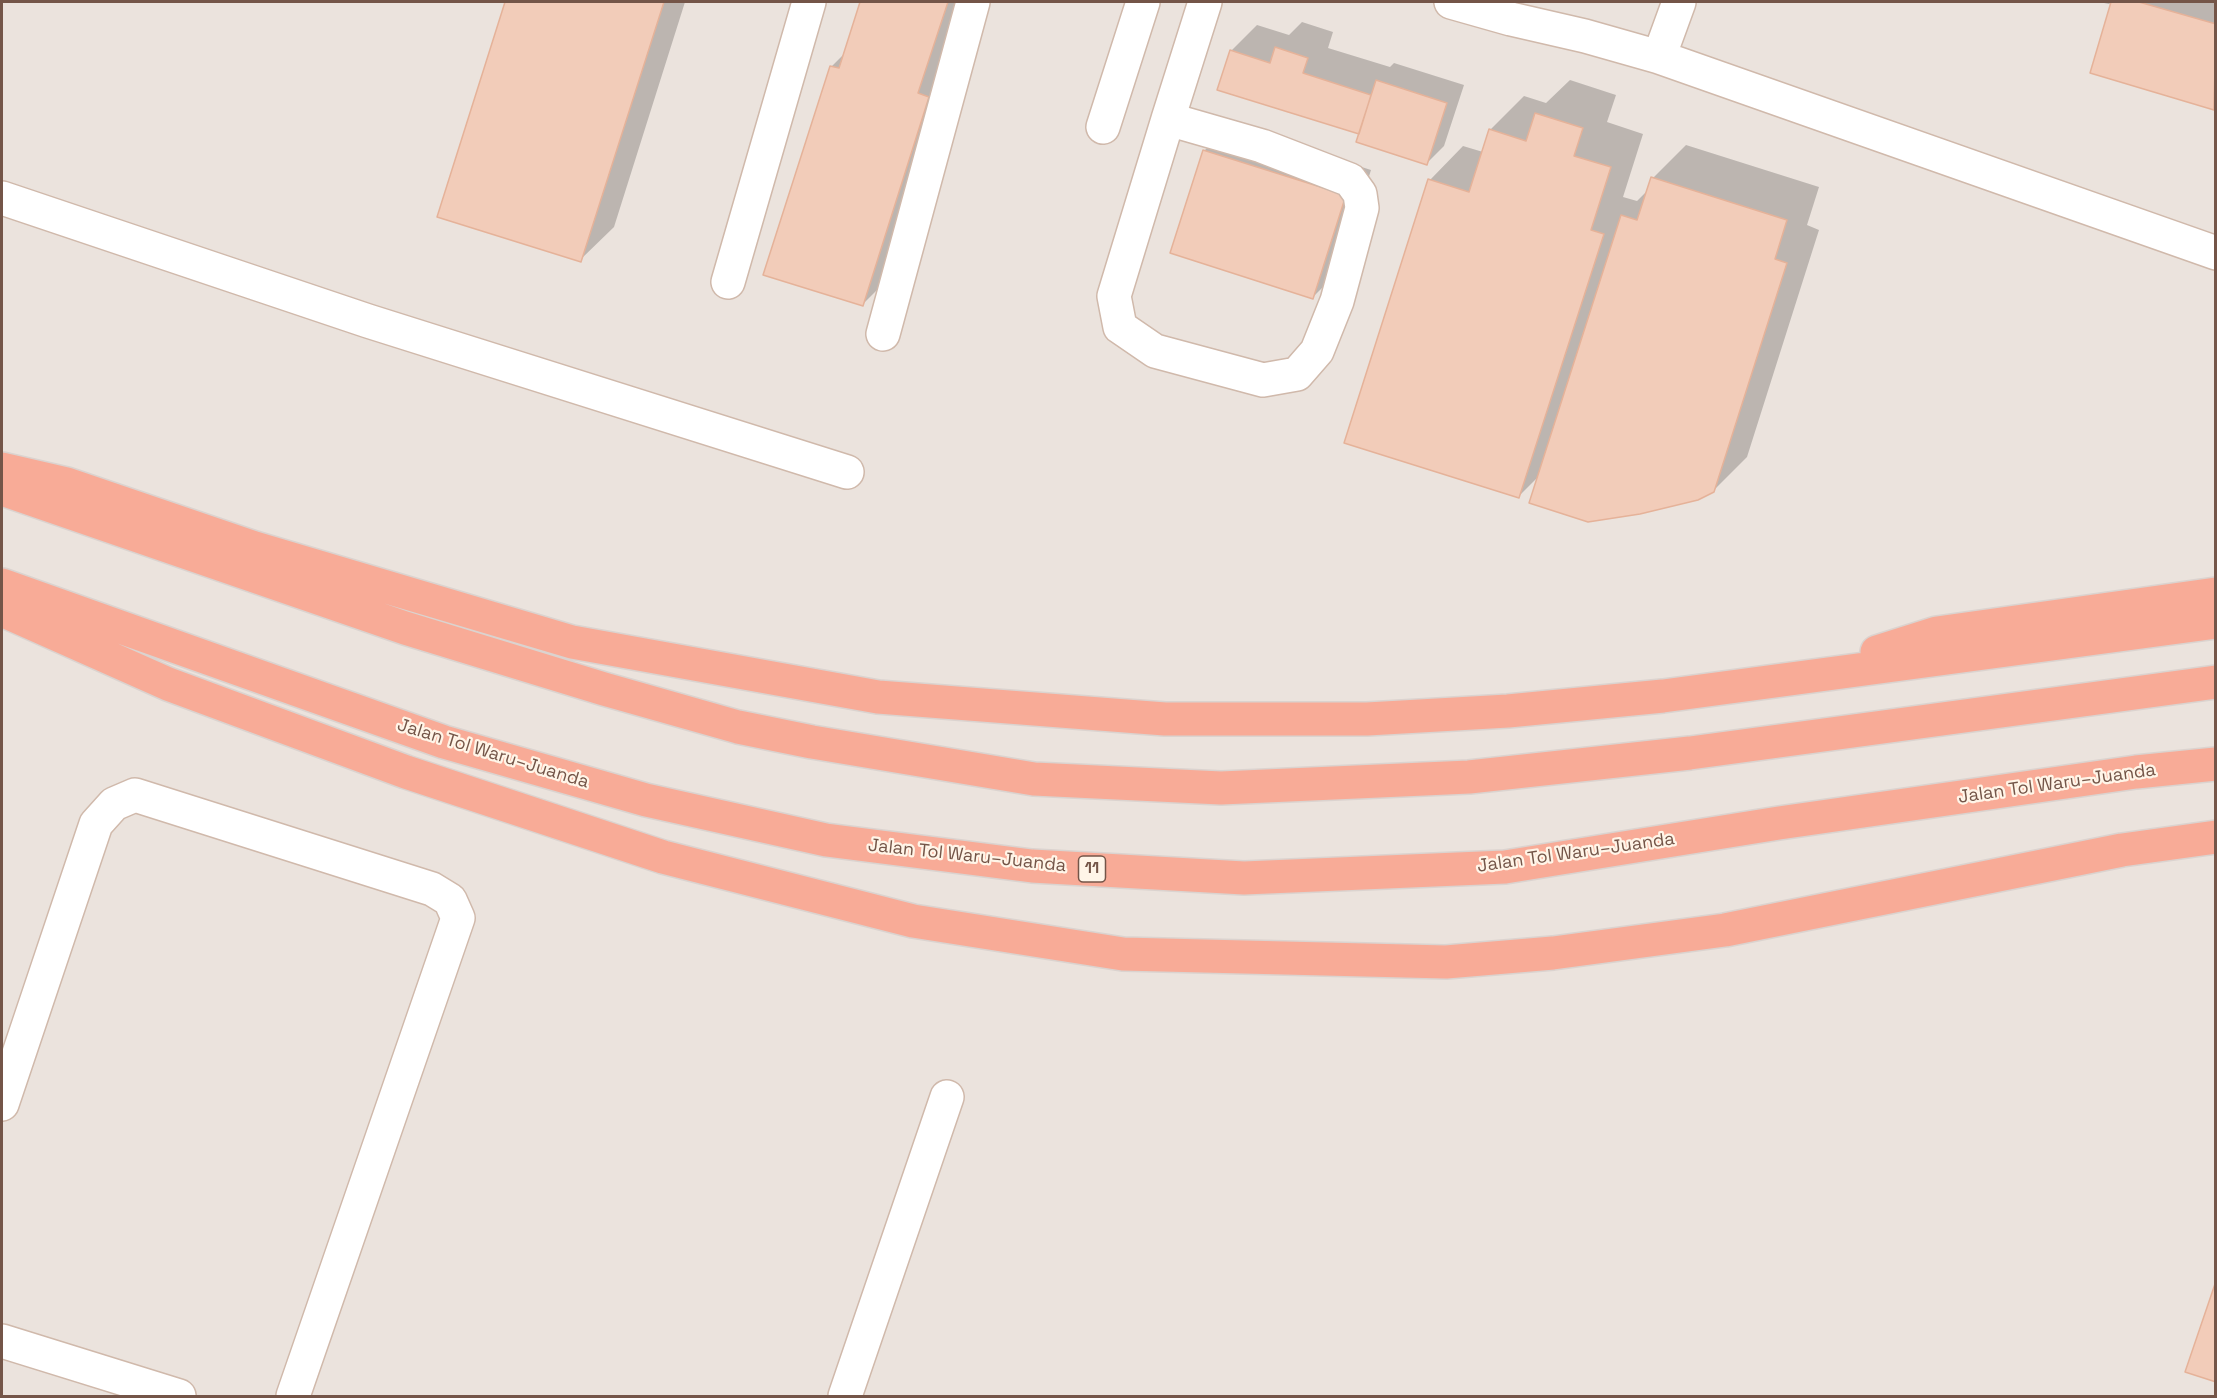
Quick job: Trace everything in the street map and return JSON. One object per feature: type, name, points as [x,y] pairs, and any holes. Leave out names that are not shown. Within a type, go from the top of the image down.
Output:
[{"type":"highway","points":[[2,469],[68,484],[255,548],[572,642],[878,696],[1165,719],[1367,719],[1508,711],[1663,696],[2216,622]]},
{"type":"highway","points":[[2,489],[405,628],[727,724],[812,742],[1034,778],[1221,788],[1469,777],[1702,752],[2216,682]]},
{"type":"highway","name":"Jalan Tol Waru–Juanda","points":[[2,585],[444,742],[646,800],[826,840],[1032,866],[1244,878],[1505,867],[1836,814],[2136,772],[2216,764]]},
{"type":"highway","points":[[1792,679],[1937,633],[2216,594]]},
{"type":"highway","points":[[2,609],[168,684],[406,772],[663,857],[913,921],[1123,954],[1446,962],[1553,953],[1725,930],[2122,850],[2216,837]]},
{"type":"street","points":[[728,282],[809,2]]},
{"type":"street","points":[[883,333],[973,2]]},
{"type":"street","points":[[1103,127],[1143,2]]},
{"type":"street","points":[[1168,119],[1262,146],[1350,180],[1360,194],[1362,208],[1337,301],[1317,351],[1297,374],[1263,381],[1155,351],[1120,327],[1114,296],[1168,119],[1205,2]]},
{"type":"street","points":[[1451,2],[1659,57],[2216,253]]},
{"type":"street","points":[[1659,57],[1679,2]]},
{"type":"street","points":[[2,198],[368,321],[847,472]]},
{"type":"street","points":[[2,1104],[96,824],[114,804],[135,795],[432,889],[450,900],[458,918],[293,1396]]},
{"type":"street","points":[[845,1396],[947,1097]]},
{"type":"street","points":[[2,1341],[179,1396]]},
{"type":"shaded area","points":[[2,2],[2215,2],[2215,1396],[2,1396]]},
{"type":"building","points":[[505,2],[664,2],[581,262],[437,217]]},
{"type":"building","points":[[860,2],[948,2],[918,93],[929,97],[863,306],[763,275],[830,66],[839,68]]},
{"type":"building","points":[[2111,2],[2139,2],[2216,24],[2214,110],[2090,73]]},
{"type":"building","points":[[1275,47],[1308,58],[1303,73],[1371,95],[1359,134],[1217,90],[1230,50],[1270,63]]},
{"type":"building","points":[[1376,80],[1447,103],[1427,165],[1356,142]]},
{"type":"building","points":[[1535,113],[1583,128],[1574,156],[1611,167],[1591,230],[1604,234],[1519,498],[1344,443],[1428,179],[1469,192],[1489,129],[1526,141]]},
{"type":"building","points":[[1203,150],[1346,195],[1313,299],[1170,253]]},
{"type":"building","points":[[1651,177],[1787,220],[1775,259],[1787,263],[1714,492],[1698,500],[1640,514],[1588,522],[1529,503],[1621,215],[1637,220]]},
{"type":"building","points":[[2216,1281],[2216,1382],[2185,1372]]}]
